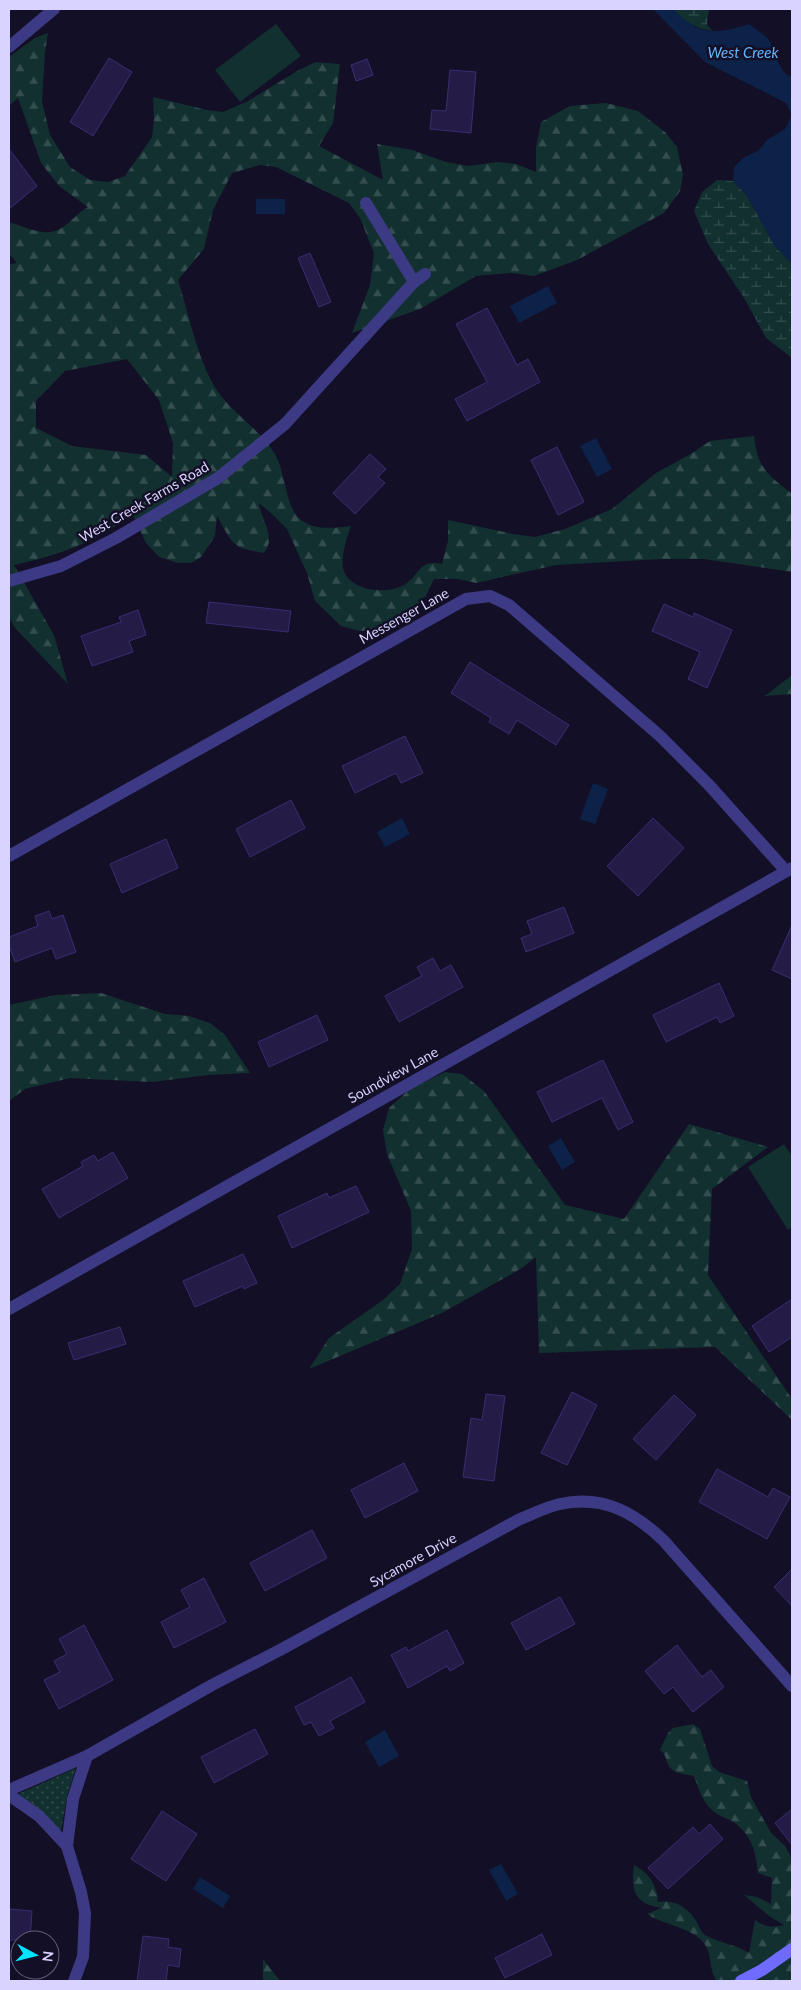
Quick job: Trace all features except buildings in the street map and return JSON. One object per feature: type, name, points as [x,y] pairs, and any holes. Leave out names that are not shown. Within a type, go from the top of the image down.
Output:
[{"type":"main road","points":[[742,1981],[762,1970],[792,1949]]},
{"type":"street","points":[[9,48],[54,9]]},
{"type":"street","points":[[366,203],[414,282]]},
{"type":"street","name":"West Creek Farms Road","points":[[9,581],[61,566],[116,538],[218,478],[285,424],[414,282],[425,274]]},
{"type":"street","name":"Messenger Lane","points":[[9,856],[466,599],[490,596],[509,605],[660,736],[789,869]]},
{"type":"street","name":"Soundview Lane","points":[[9,1309],[789,869]]},
{"type":"street","name":"Sycamore Drive","points":[[9,1790],[87,1756],[212,1685],[520,1519],[559,1504],[588,1502],[609,1505],[632,1514],[649,1526],[792,1686]]},
{"type":"street","points":[[66,1846],[73,1799],[87,1756]]},
{"type":"street","points":[[9,1795],[38,1816],[66,1846],[81,1892],[85,1914],[83,1957],[74,1981]]},
{"type":"green space","points":[[673,9],[709,9],[707,25],[713,31],[701,29],[691,24]]},
{"type":"green space","points":[[276,24],[301,56],[240,102],[215,70]]},
{"type":"green space","points":[[48,33],[42,101],[50,135],[70,167],[90,180],[108,182],[125,176],[152,137],[154,119],[153,97],[223,112],[248,101],[299,70],[316,62],[340,64],[333,123],[319,146],[383,180],[377,144],[412,150],[446,162],[468,166],[498,162],[516,164],[536,172],[536,148],[541,122],[570,106],[606,103],[638,111],[665,132],[677,147],[683,175],[680,191],[664,213],[577,260],[534,276],[511,273],[476,276],[420,309],[352,333],[370,285],[374,253],[360,218],[349,203],[276,167],[260,165],[232,173],[213,210],[204,249],[178,280],[195,341],[207,372],[222,397],[257,432],[276,456],[295,514],[306,523],[318,527],[351,526],[346,541],[343,568],[346,575],[359,586],[377,590],[395,589],[408,582],[423,566],[434,563],[442,564],[448,541],[448,520],[535,537],[565,529],[612,509],[656,473],[710,441],[754,436],[761,464],[770,476],[792,494],[792,572],[704,559],[661,559],[556,565],[476,583],[458,579],[434,579],[426,596],[394,625],[379,630],[360,631],[341,626],[315,601],[307,573],[287,529],[259,503],[269,535],[268,547],[264,553],[245,549],[234,543],[217,516],[215,536],[201,557],[191,563],[178,563],[159,557],[146,543],[132,513],[109,530],[73,548],[14,565],[54,635],[68,684],[15,628],[9,617],[9,264],[17,263],[9,254],[9,222],[36,231],[50,232],[63,227],[88,207],[59,186],[41,163],[18,98],[9,106],[9,57],[35,38]],"holes":[[[127,359],[159,400],[173,443],[172,477],[146,455],[72,446],[36,428],[36,401],[65,371]]]},
{"type":"green space","points":[[717,180],[733,181],[746,194],[775,246],[792,264],[792,358],[766,338],[744,298],[708,244],[694,211],[702,192]]},
{"type":"green space","points":[[792,675],[792,694],[765,696]]},
{"type":"green space","points":[[101,993],[165,1014],[189,1016],[210,1023],[225,1035],[250,1073],[208,1075],[152,1082],[70,1078],[25,1089],[9,1101],[9,1005],[55,995]]},
{"type":"green space","points":[[445,1072],[462,1074],[484,1091],[565,1205],[624,1219],[689,1124],[768,1147],[712,1189],[708,1275],[792,1399],[792,1420],[715,1347],[539,1353],[536,1257],[522,1268],[442,1313],[309,1369],[329,1338],[383,1300],[400,1284],[412,1249],[411,1211],[387,1154],[383,1130],[389,1108],[410,1089]]},
{"type":"green space","points":[[784,1144],[792,1156],[792,1227],[788,1230],[748,1167]]},
{"type":"green space","points":[[693,1724],[700,1729],[712,1766],[719,1772],[747,1781],[751,1797],[771,1833],[785,1846],[790,1855],[792,1864],[792,1981],[717,1981],[714,1977],[709,1952],[702,1941],[688,1931],[647,1914],[661,1908],[645,1903],[636,1894],[634,1889],[634,1865],[651,1880],[656,1890],[658,1902],[664,1901],[680,1905],[689,1912],[705,1935],[749,1953],[755,1920],[769,1926],[784,1925],[769,1916],[744,1895],[757,1897],[771,1904],[772,1878],[758,1873],[756,1857],[748,1836],[737,1825],[712,1810],[702,1797],[694,1776],[672,1770],[660,1750],[668,1733],[673,1728]]},
{"type":"green space","points":[[76,1768],[67,1796],[61,1832],[18,1794]]},
{"type":"green space","points":[[263,1959],[280,1981],[263,1981]]},
{"type":"water","name":"West Creek","points":[[653,9],[673,9],[691,24],[699,29],[708,31],[726,30],[749,24],[762,33],[771,44],[783,71],[792,77],[792,115],[786,103],[705,62]]},
{"type":"water","points":[[792,115],[792,264],[775,246],[746,194],[733,181],[734,167],[743,158],[759,150],[767,140],[785,129]]},
{"type":"water","points":[[256,199],[285,199],[285,214],[256,214]]},
{"type":"water","points":[[548,286],[557,303],[519,323],[510,306]]},
{"type":"water","points":[[596,438],[612,469],[597,477],[580,446]]},
{"type":"water","points":[[593,783],[608,789],[595,824],[580,819]]},
{"type":"water","points":[[402,818],[410,834],[385,847],[377,832]]},
{"type":"water","points":[[561,1138],[575,1162],[562,1170],[548,1146]]},
{"type":"water","points":[[385,1730],[399,1756],[379,1767],[365,1742]]},
{"type":"water","points":[[501,1864],[518,1894],[506,1901],[489,1870]]},
{"type":"water","points":[[200,1877],[230,1896],[223,1908],[193,1889]]}]
